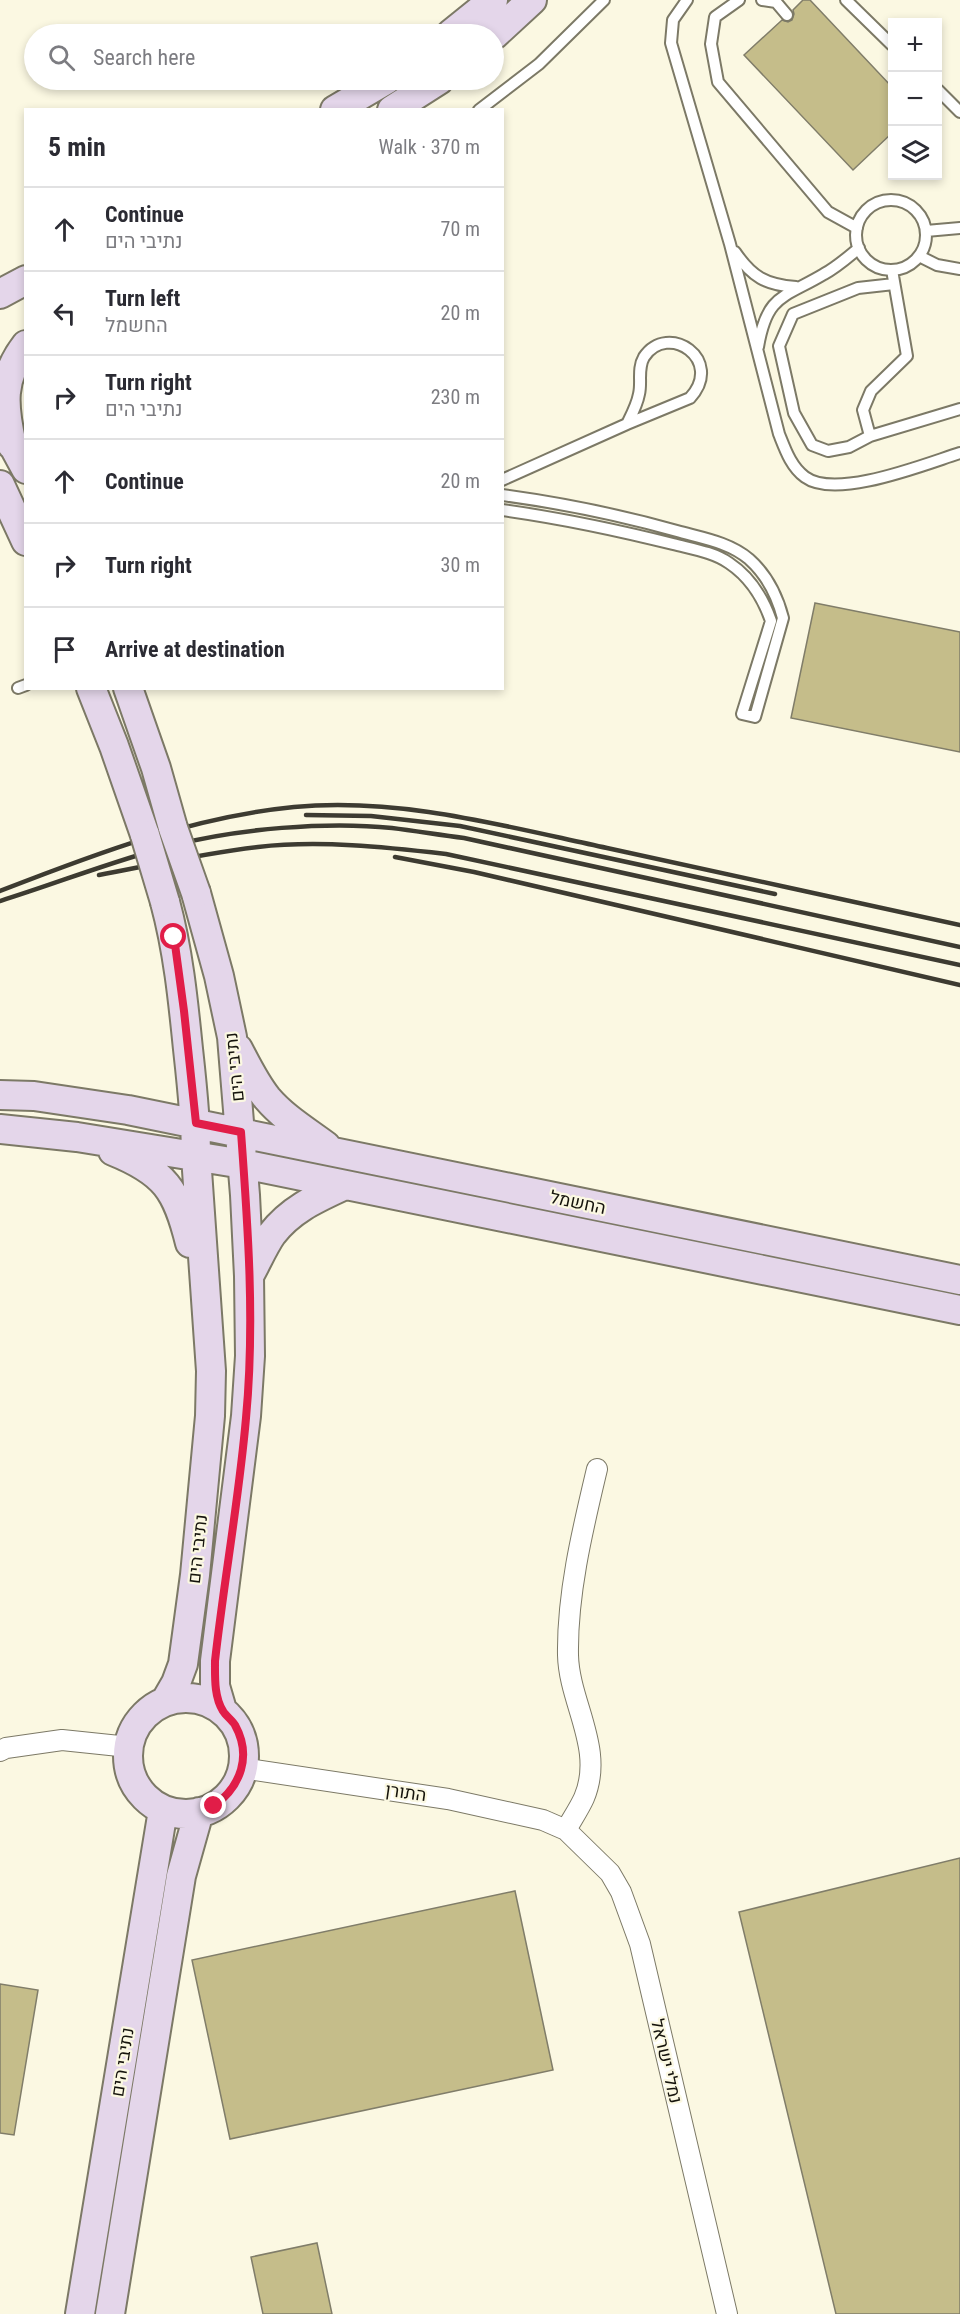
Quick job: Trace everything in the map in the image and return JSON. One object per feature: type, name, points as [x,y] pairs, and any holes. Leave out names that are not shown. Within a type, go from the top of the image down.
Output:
[{"type":"street","points":[[463,24],[493,0]]},
{"type":"street","points":[[504,26],[532,0]]},
{"type":"street","points":[[338,108],[369,90]]},
{"type":"street","points":[[395,108],[423,90]]},
{"type":"street","points":[[0,351],[24,336]]},
{"type":"street","points":[[12,445],[4,408],[7,377],[17,356],[24,347]]},
{"type":"street","points":[[0,419],[24,466]]},
{"type":"street","points":[[0,485],[24,537]]},
{"type":"street","name":"נתיבי הים","points":[[92,690],[145,835],[174,937],[196,1123],[196,1156],[211,1371],[210,1416],[195,1575],[183,1664],[176,1683],[165,1702]]},
{"type":"street","name":"נתיבי הים","points":[[129,690],[196,893],[219,976],[232,1037],[241,1132],[249,1276],[250,1356],[246,1416],[215,1661],[215,1686],[222,1710]]},
{"type":"street","points":[[232,1037],[252,1076],[267,1098],[285,1116],[333,1151]]},
{"type":"street","name":"החשמל","points":[[0,1095],[34,1096],[196,1123],[960,1280]]},
{"type":"street","points":[[0,1129],[78,1137],[141,1162],[173,1194],[182,1210],[206,1303]]},
{"type":"street","name":"החשמל","points":[[78,1137],[243,1164],[960,1310]]},
{"type":"street","points":[[249,1276],[271,1236],[286,1218],[306,1203],[345,1185]]},
{"type":"street","points":[[566,1830],[584,1797],[590,1770],[591,1754],[570,1677],[568,1656],[581,1533],[597,1469]]},
{"type":"street","points":[[180,1698],[209,1703],[222,1710],[233,1722],[241,1737],[244,1752],[237,1784],[227,1797],[199,1812],[181,1814],[163,1809],[150,1802],[139,1791],[128,1762],[133,1732],[141,1719],[152,1709],[165,1702],[180,1698]]},
{"type":"street","points":[[0,1751],[6,1748],[62,1740],[129,1747]]},
{"type":"street","name":"התורן","points":[[242,1768],[448,1798],[543,1820],[566,1830]]},
{"type":"street","name":"נתיבי הים","points":[[80,2314],[163,1809]]},
{"type":"street","name":"נתיבי הים","points":[[110,2314],[181,1875],[199,1812]]},
{"type":"street","name":"נמלי ישראל","points":[[566,1830],[610,1872],[633,1921],[726,2314]]},
{"type":"lane","points":[[482,108],[539,64],[604,0]]},
{"type":"lane","points":[[687,0],[673,20],[671,43],[730,244],[757,353],[785,451],[795,467],[805,477],[818,483],[841,486],[872,480],[960,453]]},
{"type":"lane","points":[[739,0],[715,17],[711,44],[718,82],[828,212],[857,228]]},
{"type":"lane","points":[[762,0],[776,3],[787,15]]},
{"type":"lane","points":[[846,0],[888,41]]},
{"type":"lane","points":[[942,94],[960,112]]},
{"type":"lane","points":[[893,200],[912,206],[924,222],[926,231],[924,249],[919,256],[902,268],[892,270],[872,264],[859,248],[857,228],[866,210],[883,201],[893,200]]},
{"type":"lane","points":[[926,231],[960,228]]},
{"type":"lane","points":[[730,244],[753,273],[773,286],[796,287]]},
{"type":"lane","points":[[757,353],[765,316],[780,298],[796,287],[824,274],[859,248]]},
{"type":"lane","points":[[919,256],[937,265],[960,269]]},
{"type":"lane","points":[[870,436],[863,410],[871,391],[907,356],[892,270]]},
{"type":"lane","points":[[894,284],[858,288],[793,314],[779,346],[794,412],[812,445],[828,452],[849,447],[870,436],[960,409]]},
{"type":"lane","points":[[504,479],[690,398],[697,390],[702,372],[694,354],[678,344],[668,343],[651,350],[640,366],[640,391],[636,407],[627,424]]},
{"type":"lane","points":[[504,495],[552,501],[630,518],[723,543],[748,558],[767,580],[777,598],[783,618],[755,717],[742,714],[771,621],[758,593],[739,571],[717,556],[638,535],[546,516],[504,510]]},
{"type":"building","points":[[803,0],[810,0],[888,83],[888,137],[853,170],[744,55],[782,20],[788,22],[792,20],[793,10]]},
{"type":"building","points":[[815,603],[960,632],[960,752],[791,718]]},
{"type":"building","points":[[960,1858],[960,2314],[836,2314],[739,1912]]},
{"type":"building","points":[[515,1891],[553,2070],[230,2139],[192,1960]]},
{"type":"building","points":[[0,1984],[38,1990],[14,2135],[0,2133]]},
{"type":"building","points":[[317,2243],[332,2314],[263,2314],[251,2257]]},
{"type":"railway","points":[[0,891],[144,839],[218,819],[294,807],[373,806],[491,823],[960,925]]},
{"type":"railway","points":[[306,815],[371,816],[460,826],[775,894]]},
{"type":"railway","points":[[0,901],[130,858],[199,839],[282,828],[366,826],[464,838],[960,947]]},
{"type":"railway","points":[[99,875],[218,852],[281,845],[352,845],[423,851],[446,854],[960,965]]},
{"type":"railway","points":[[395,857],[474,872],[960,985]]},
{"type":"route","points":[[174,937],[196,1123],[241,1132],[247,1228],[250,1356],[246,1416],[215,1661],[215,1686],[222,1710],[233,1722],[241,1737],[244,1752],[237,1784],[227,1797],[214,1806]]}]
